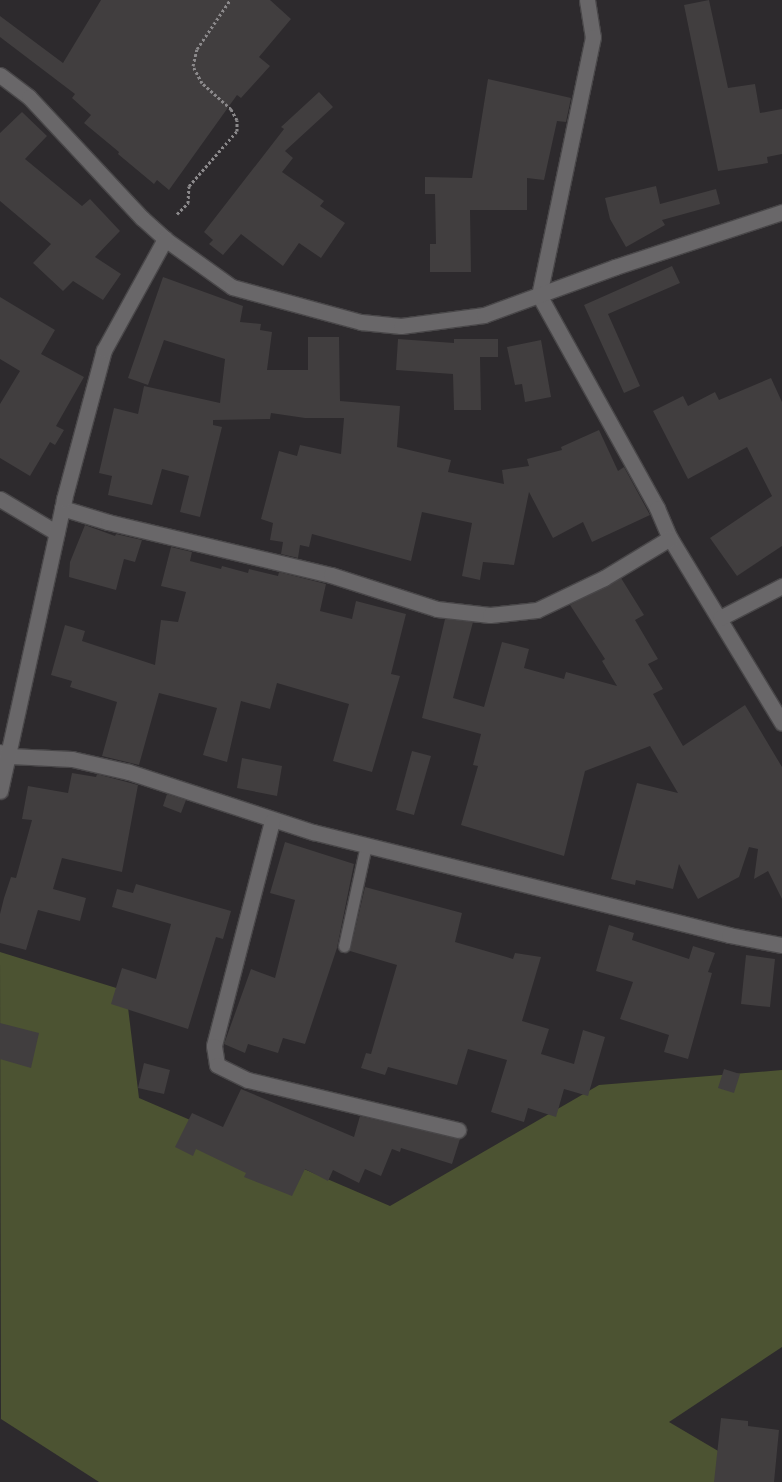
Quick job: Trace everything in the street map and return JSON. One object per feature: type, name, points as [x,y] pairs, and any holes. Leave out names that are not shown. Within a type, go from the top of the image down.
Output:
[{"type":"street","points":[[587,0],[593,37],[540,295],[657,508],[670,538],[782,723]]},
{"type":"street","points":[[0,75],[29,97],[165,239],[232,287],[361,322],[401,326],[484,315],[782,212]]},
{"type":"street","points":[[0,791],[5,754],[62,508],[104,350],[165,239]]},
{"type":"street","points":[[0,499],[57,533]]},
{"type":"street","points":[[62,508],[108,522],[331,575],[437,609],[490,615],[537,610],[604,578],[670,538]]},
{"type":"street","points":[[720,618],[782,586]]},
{"type":"street","points":[[5,754],[72,759],[129,772],[272,821],[729,935],[782,945]]},
{"type":"street","points":[[272,821],[214,1046],[217,1065],[248,1080],[458,1130]]},
{"type":"lane","points":[[344,946],[366,845]]},
{"type":"path","points":[[177,214],[188,203],[189,186],[237,131],[237,120],[231,109],[202,83],[193,66],[197,49],[230,0]]},
{"type":"green space","points":[[0,952],[126,991],[139,1098],[390,1206],[599,1085],[782,1070],[782,1347],[669,1422],[771,1482],[99,1482],[1,1419]]},
{"type":"building","points":[[101,0],[270,0],[291,19],[259,57],[270,66],[241,98],[237,95],[169,190],[157,180],[154,184],[84,123],[91,115],[72,98],[75,94],[0,37],[0,16],[63,63]]},
{"type":"building","points":[[709,0],[728,88],[755,84],[760,113],[782,109],[782,154],[767,157],[768,163],[718,171],[684,5]]},
{"type":"building","points":[[488,79],[571,98],[566,122],[557,121],[544,180],[527,178],[527,210],[470,210],[471,272],[430,272],[430,244],[436,244],[435,194],[425,194],[425,177],[472,178]]},
{"type":"building","points":[[319,92],[333,107],[285,151],[293,158],[282,172],[324,201],[320,206],[345,223],[321,258],[299,243],[283,266],[241,234],[223,255],[209,244],[213,240],[204,232],[284,129],[281,127]]},
{"type":"building","points":[[22,112],[47,136],[25,159],[82,206],[90,199],[120,231],[95,257],[121,274],[103,300],[73,281],[63,291],[33,263],[51,244],[0,201],[0,133]]},
{"type":"building","points":[[656,186],[660,204],[716,189],[720,204],[662,220],[665,225],[626,247],[610,219],[605,198]]},
{"type":"building","points":[[672,266],[680,283],[608,314],[640,386],[624,393],[584,305]]},
{"type":"building","points":[[163,277],[243,306],[240,322],[261,324],[260,330],[272,332],[267,370],[308,370],[308,337],[339,337],[340,401],[400,406],[397,447],[451,460],[448,472],[504,484],[502,470],[529,466],[527,459],[562,450],[561,447],[599,430],[618,471],[624,467],[650,515],[592,542],[583,522],[553,538],[529,492],[514,565],[483,562],[480,580],[462,576],[472,523],[422,512],[411,561],[312,534],[309,547],[300,545],[298,558],[281,554],[283,542],[270,540],[273,523],[261,519],[279,451],[297,456],[300,445],[341,454],[344,418],[305,418],[271,413],[270,419],[213,420],[213,425],[222,427],[200,517],[180,512],[189,476],[162,469],[152,505],[108,495],[112,476],[99,473],[114,408],[138,414],[144,386],[220,403],[225,359],[164,340],[148,385],[128,378]]},
{"type":"building","points":[[0,297],[55,330],[41,354],[84,377],[56,426],[64,430],[55,445],[50,442],[30,476],[0,458],[0,404],[20,371],[0,359]]},
{"type":"building","points":[[398,339],[454,343],[454,339],[498,339],[498,357],[480,357],[481,410],[454,410],[453,374],[396,370]]},
{"type":"building","points":[[541,340],[551,397],[525,402],[522,384],[515,385],[507,347]]},
{"type":"building","points":[[771,378],[782,402],[782,546],[737,576],[710,538],[772,496],[747,447],[688,479],[653,411],[683,396],[688,406],[715,392],[719,400]]},
{"type":"building","points":[[85,525],[115,536],[116,534],[142,540],[135,562],[124,559],[116,590],[69,577],[70,562]]},
{"type":"building","points":[[171,547],[192,552],[190,561],[221,569],[222,566],[248,573],[249,569],[278,576],[279,572],[326,584],[320,611],[352,619],[356,601],[406,614],[391,674],[400,676],[372,772],[333,761],[349,704],[277,683],[270,709],[241,701],[227,762],[203,755],[217,708],[159,693],[139,765],[102,756],[117,702],[70,687],[72,681],[51,675],[65,625],[85,631],[82,641],[155,665],[161,620],[178,622],[186,592],[161,586]]},
{"type":"building","points":[[621,578],[644,615],[635,620],[658,659],[648,664],[663,689],[653,694],[683,746],[745,705],[782,767],[782,899],[768,871],[754,879],[758,849],[749,847],[739,877],[698,899],[679,864],[673,889],[636,880],[635,885],[611,879],[637,783],[678,793],[650,746],[585,771],[564,856],[461,825],[478,766],[473,765],[481,734],[422,718],[445,619],[473,622],[453,698],[484,707],[502,642],[529,649],[524,668],[564,679],[566,672],[617,686],[602,661],[605,659],[570,605]]},
{"type":"building","points":[[412,751],[431,756],[414,815],[396,810]]},
{"type":"building","points":[[242,758],[282,766],[277,796],[237,788]]},
{"type":"building","points":[[72,773],[96,777],[97,774],[138,785],[122,872],[62,858],[53,889],[86,898],[80,921],[38,910],[26,950],[0,943],[0,914],[4,898],[11,877],[16,878],[32,820],[22,819],[28,786],[68,793]]},
{"type":"building","points":[[167,794],[186,800],[181,813],[163,806]]},
{"type":"building","points":[[285,842],[354,864],[337,948],[305,1044],[283,1038],[278,1053],[248,1044],[245,1053],[224,1044],[251,969],[275,978],[295,900],[270,893]]},
{"type":"building","points":[[136,884],[231,911],[223,939],[216,937],[188,1029],[111,1004],[122,968],[156,979],[171,924],[112,907],[117,889],[133,893]]},
{"type":"building","points":[[365,887],[462,913],[455,942],[513,959],[515,953],[541,957],[522,1021],[549,1029],[541,1054],[574,1064],[583,1030],[605,1037],[588,1096],[564,1089],[556,1117],[528,1108],[524,1122],[491,1112],[507,1060],[468,1049],[457,1085],[388,1067],[385,1075],[361,1068],[366,1053],[371,1054],[397,965],[350,951]]},
{"type":"building","points":[[609,925],[634,933],[632,940],[689,959],[693,946],[715,953],[708,972],[712,973],[688,1059],[664,1052],[669,1035],[620,1019],[633,982],[596,971]]},
{"type":"building","points":[[746,955],[775,959],[770,1007],[741,1004]]},
{"type":"building","points":[[0,1023],[39,1033],[31,1068],[0,1059]]},
{"type":"building","points":[[144,1063],[170,1070],[164,1094],[138,1088]]},
{"type":"building","points":[[724,1069],[740,1074],[734,1093],[718,1088]]},
{"type":"building","points":[[241,1089],[354,1137],[360,1116],[460,1139],[452,1164],[401,1148],[400,1152],[392,1149],[381,1176],[365,1169],[359,1183],[333,1170],[328,1181],[305,1169],[292,1196],[244,1177],[246,1173],[196,1149],[193,1156],[175,1147],[192,1113],[223,1127]]},
{"type":"building","points":[[721,1418],[748,1421],[748,1426],[779,1430],[774,1482],[714,1482]]}]
